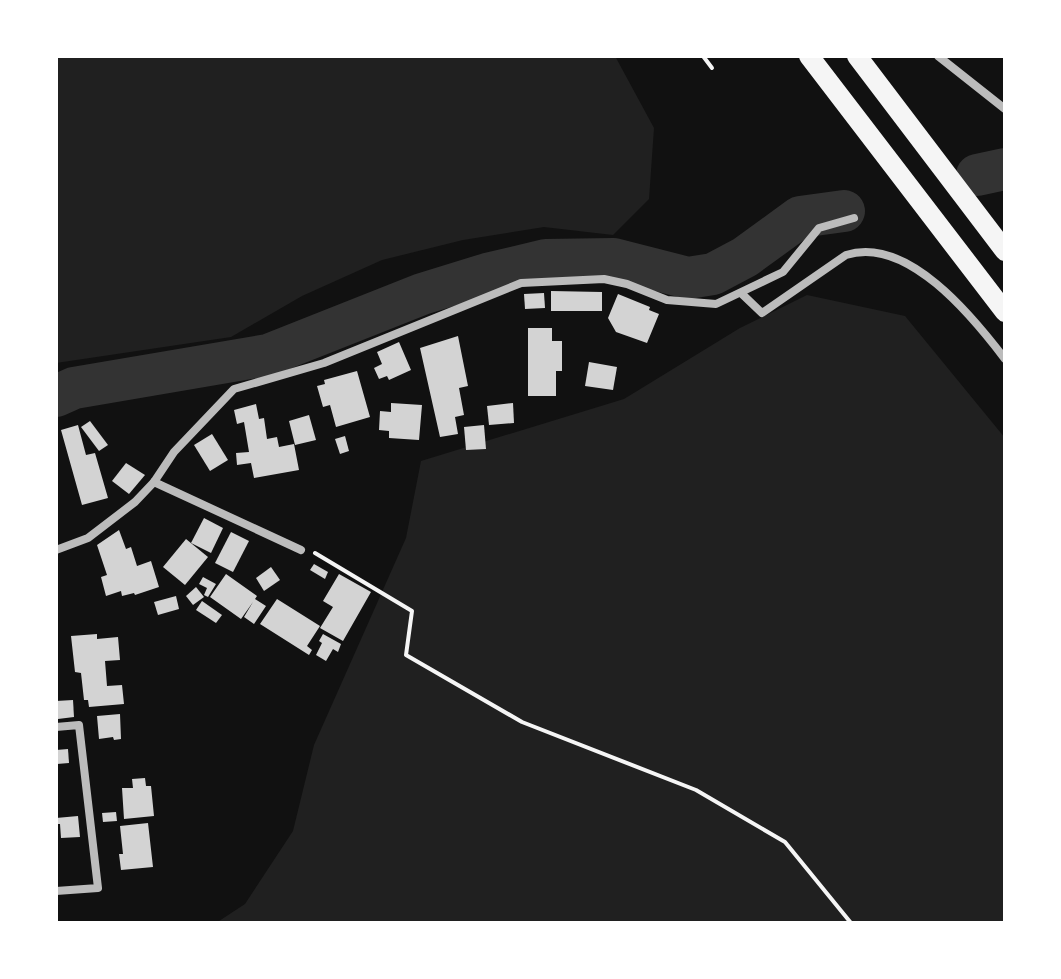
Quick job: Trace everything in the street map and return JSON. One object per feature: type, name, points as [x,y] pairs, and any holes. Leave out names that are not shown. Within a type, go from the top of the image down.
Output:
[{"type":"highway","points":[[809,56],[1005,312]]},
{"type":"highway","points":[[857,56],[1005,251]]},
{"type":"street","points":[[938,56],[1005,109]]},
{"type":"street","points":[[56,550],[88,538],[112,522],[154,482],[174,452],[234,389],[297,373],[521,283],[604,279],[627,284],[667,300],[716,304],[783,272],[819,228],[854,218]]},
{"type":"street","points":[[741,293],[757,312],[762,313],[846,255],[858,250],[871,252],[897,260],[943,288],[973,318],[1005,359]]},
{"type":"street","points":[[154,482],[301,550]]},
{"type":"street","points":[[56,727],[79,725],[98,888],[56,891]]},
{"type":"path","points":[[703,56],[712,68]]},
{"type":"path","points":[[301,550],[313,551],[412,611],[406,655],[522,722],[696,790],[785,842],[851,923]]},
{"type":"shaded area","points":[[56,56],[615,56],[654,128],[649,199],[613,235],[544,227],[463,240],[382,260],[302,296],[231,337],[56,363]]},
{"type":"shaded area","points":[[807,295],[905,316],[1005,438],[1005,923],[216,923],[245,904],[293,831],[314,745],[406,538],[421,461],[624,399],[740,328]]},
{"type":"building","points":[[551,291],[602,292],[602,311],[551,311]]},
{"type":"building","points":[[544,293],[545,308],[525,309],[524,294]]},
{"type":"building","points":[[618,294],[659,314],[647,343],[616,332],[608,318]]},
{"type":"building","points":[[528,328],[552,328],[552,341],[562,341],[562,371],[556,371],[556,396],[528,396]]},
{"type":"building","points":[[458,336],[468,386],[459,388],[464,415],[455,417],[458,434],[440,437],[420,348]]},
{"type":"building","points":[[399,342],[411,370],[389,380],[387,376],[379,379],[374,368],[382,364],[377,352]]},
{"type":"building","points":[[589,362],[617,367],[613,390],[585,386]]},
{"type":"building","points":[[357,371],[370,417],[336,427],[330,405],[323,407],[317,386],[325,384],[324,380]]},
{"type":"building","points":[[391,403],[422,405],[419,440],[389,438],[389,431],[379,430],[380,411],[391,412]]},
{"type":"building","points":[[513,403],[514,423],[489,425],[487,406]]},
{"type":"building","points":[[256,404],[259,419],[264,418],[267,439],[277,437],[279,447],[294,444],[299,470],[254,478],[251,463],[237,465],[236,453],[249,452],[244,422],[237,424],[234,410]]},
{"type":"building","points":[[309,415],[316,440],[295,445],[289,421]]},
{"type":"building","points":[[90,421],[108,445],[99,451],[81,427]]},
{"type":"building","points":[[78,425],[86,455],[95,453],[108,498],[82,505],[61,430]]},
{"type":"building","points":[[484,425],[486,449],[466,450],[464,427]]},
{"type":"building","points":[[212,434],[228,460],[210,471],[194,445]]},
{"type":"building","points":[[345,436],[349,451],[340,454],[335,439]]},
{"type":"building","points":[[126,463],[145,475],[129,494],[112,481]]},
{"type":"building","points":[[204,518],[223,528],[211,553],[191,543]]},
{"type":"building","points":[[119,530],[126,549],[131,547],[137,566],[151,561],[159,587],[135,595],[122,596],[121,591],[106,596],[101,577],[107,575],[97,545]]},
{"type":"building","points":[[231,532],[249,541],[233,572],[215,563]]},
{"type":"building","points":[[186,539],[208,557],[185,585],[163,567]]},
{"type":"building","points":[[314,564],[328,572],[325,579],[310,570]]},
{"type":"building","points":[[271,567],[280,580],[264,591],[256,578]]},
{"type":"building","points":[[226,574],[266,606],[254,624],[244,617],[253,602],[241,619],[210,597]]},
{"type":"building","points":[[339,574],[371,592],[343,641],[320,628],[333,607],[323,601]]},
{"type":"building","points":[[203,577],[216,584],[208,597],[204,595],[207,588],[199,584]]},
{"type":"building","points":[[196,587],[204,597],[193,605],[186,596]]},
{"type":"building","points":[[176,596],[179,609],[158,615],[154,602]]},
{"type":"building","points":[[277,599],[320,626],[307,646],[312,650],[309,655],[260,624]]},
{"type":"building","points":[[202,601],[222,615],[216,623],[196,610]]},
{"type":"building","points":[[97,634],[97,639],[118,637],[120,660],[105,661],[107,686],[122,685],[124,704],[89,707],[88,700],[84,700],[81,673],[75,672],[71,636]]},
{"type":"building","points":[[323,634],[341,644],[338,652],[333,649],[326,661],[316,655]]},
{"type":"building","points":[[73,700],[74,717],[58,719],[56,701]]},
{"type":"building","points":[[120,714],[121,739],[99,739],[97,716]]},
{"type":"building","points":[[68,749],[69,763],[57,764],[56,750]]},
{"type":"building","points":[[145,778],[146,786],[151,786],[154,816],[124,819],[122,788],[133,788],[132,779]]},
{"type":"building","points":[[116,812],[117,821],[103,822],[102,813]]},
{"type":"building","points":[[78,816],[80,837],[61,838],[60,824],[56,824],[56,818]]},
{"type":"building","points":[[148,823],[153,867],[121,870],[120,826]]},
{"type":"waterway","points":[[977,175],[1005,169]]},
{"type":"waterway","points":[[56,396],[74,388],[268,355],[422,294],[546,260],[614,259],[688,278],[713,274],[745,257],[800,217],[844,211]]}]
